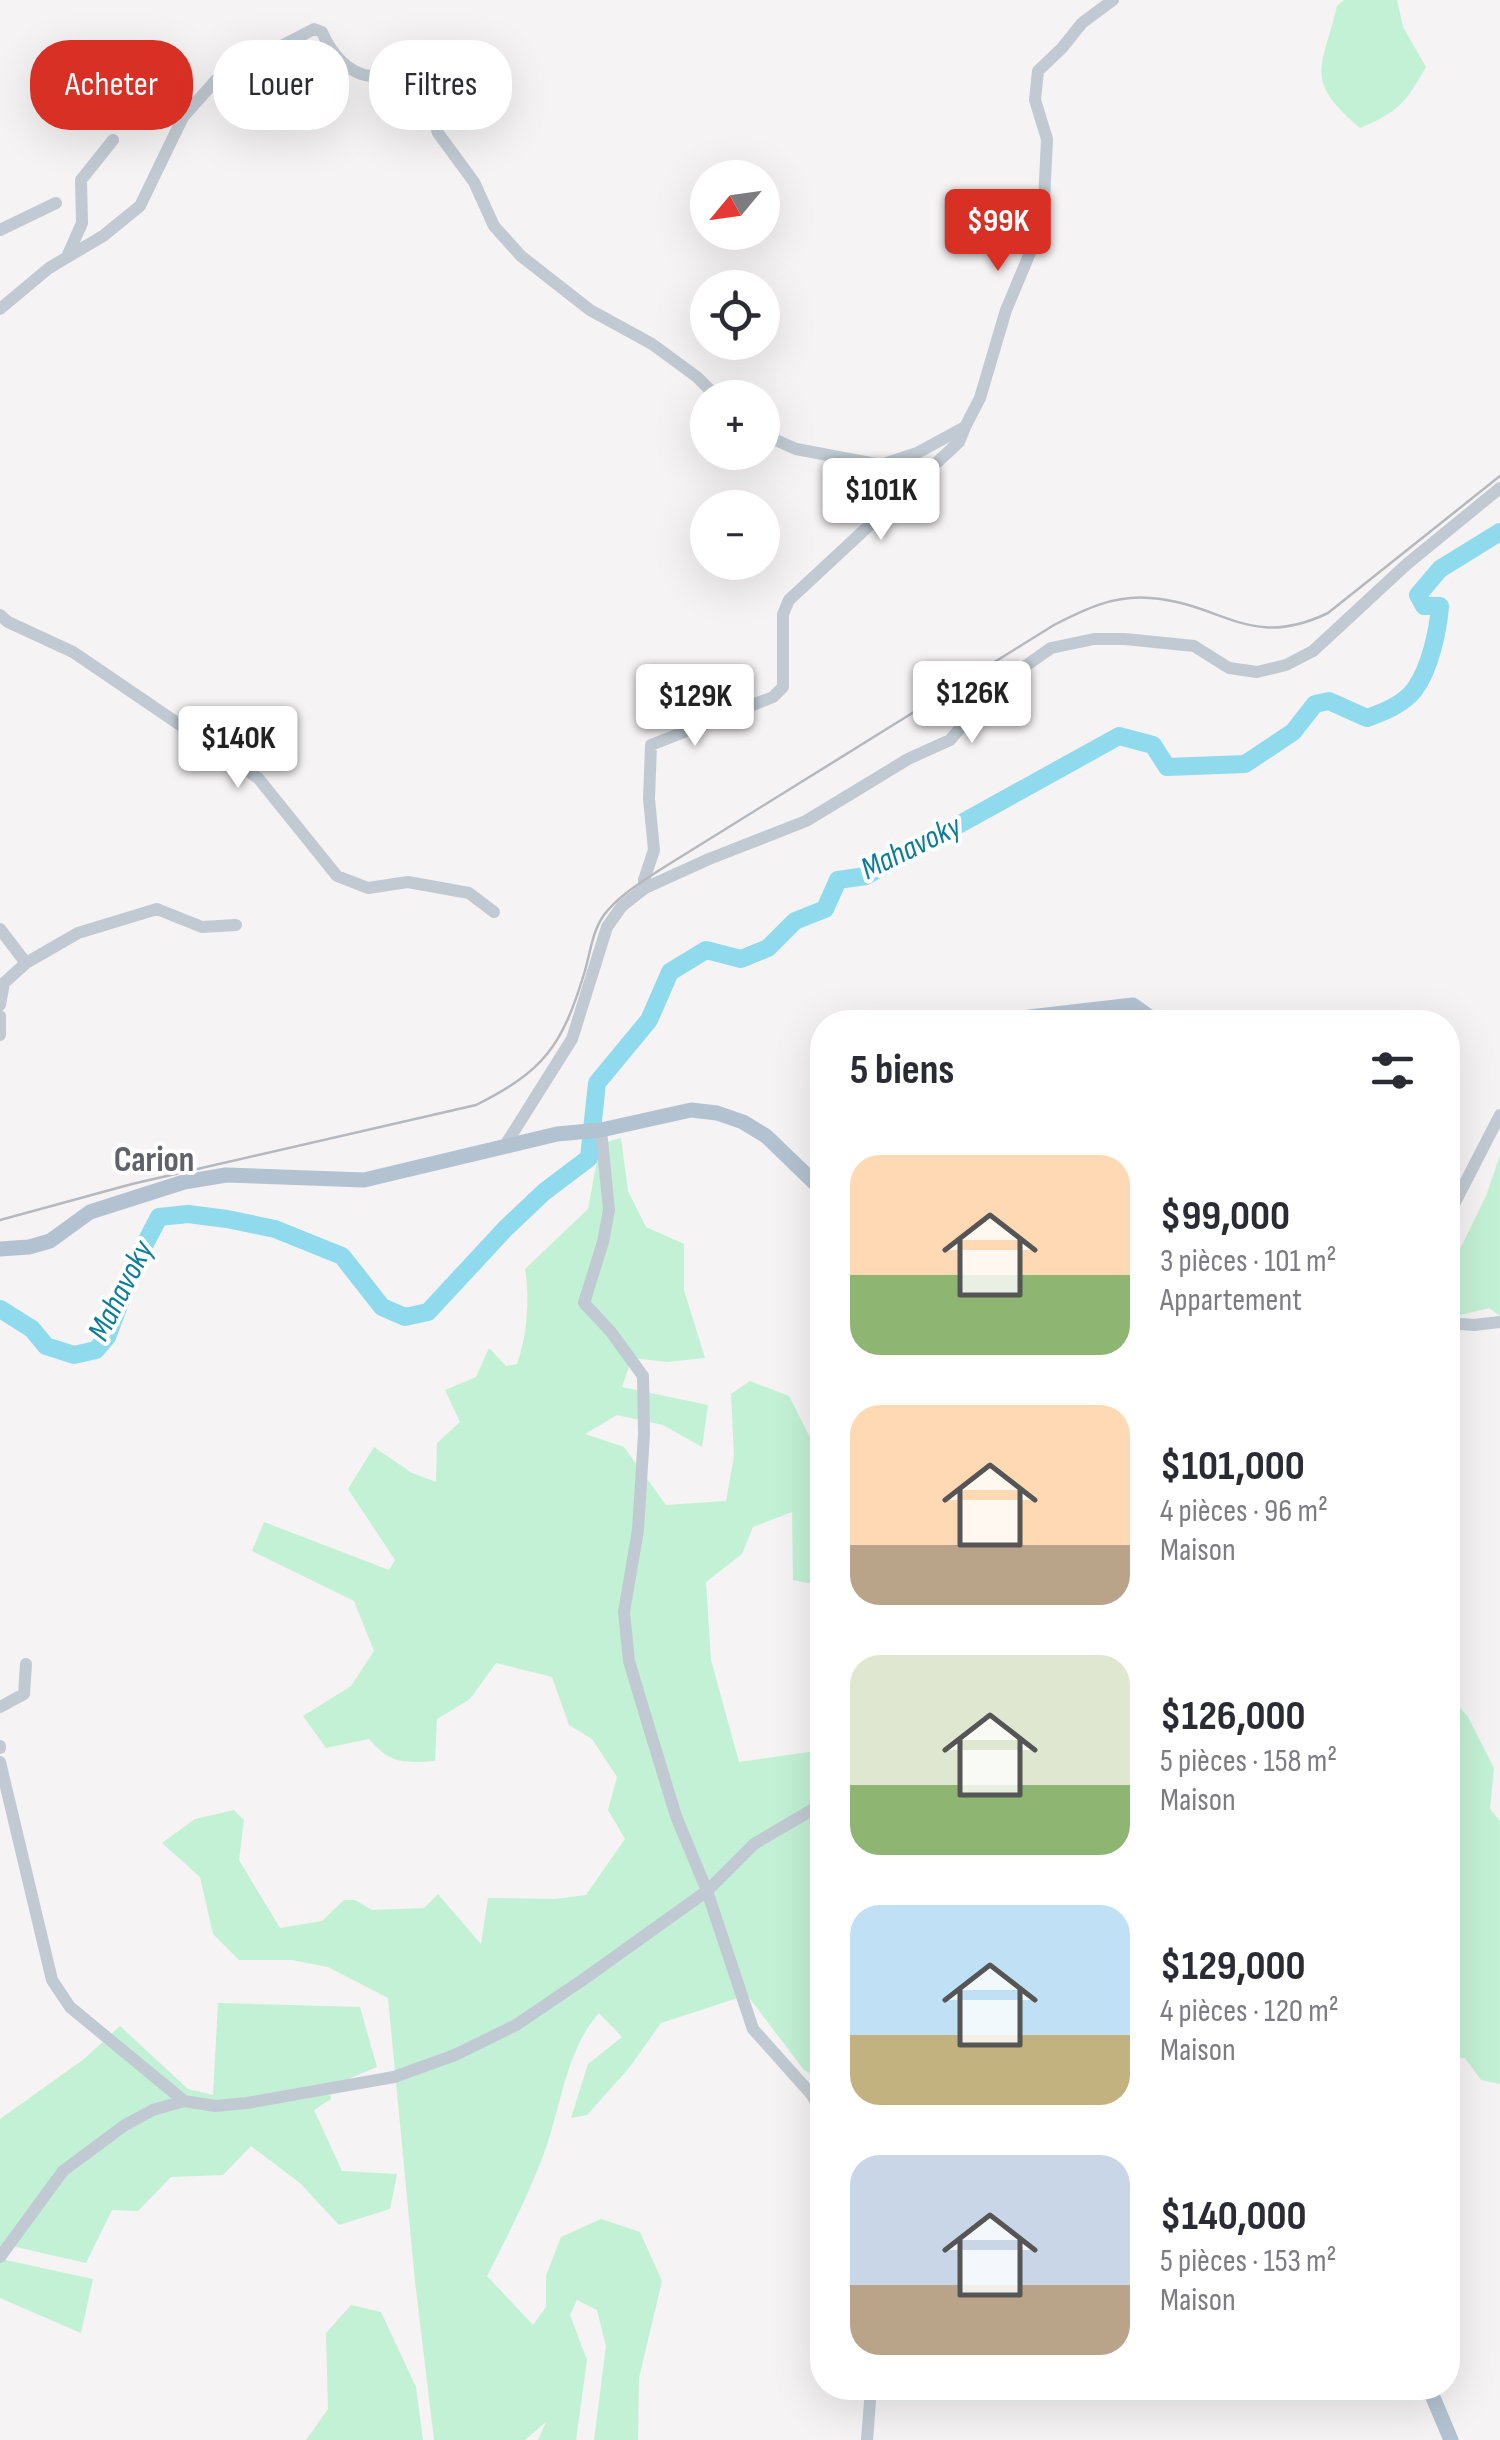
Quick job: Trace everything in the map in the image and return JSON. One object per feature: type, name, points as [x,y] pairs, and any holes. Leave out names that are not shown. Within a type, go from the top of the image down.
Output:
[{"type":"main road","points":[[1090,1010],[1133,1005],[1140,1010]]},
{"type":"main road","points":[[0,1249],[50,1241],[90,1212],[184,1182],[226,1175],[364,1180],[557,1134],[602,1130],[692,1110],[743,1122],[766,1136],[810,1178]]},
{"type":"main road","points":[[1434,2400],[1452,2440]]},
{"type":"street","points":[[645,888],[654,850],[649,799],[651,745],[773,696],[783,686],[783,614],[789,600],[958,442],[980,398],[1006,310],[1043,222],[1047,138],[1035,100],[1038,71],[1082,24],[1113,0]]},
{"type":"street","points":[[0,310],[140,206],[183,118],[216,80],[314,29],[322,32],[329,48],[347,67],[371,76],[394,69],[413,72],[423,86],[438,133],[474,182],[494,226],[521,256],[590,310],[652,344],[701,380]]},
{"type":"street","points":[[67,257],[82,223],[81,180],[113,140]]},
{"type":"street","points":[[0,230],[56,203]]},
{"type":"street","points":[[780,442],[796,449],[881,465],[916,453],[965,427]]},
{"type":"street","points":[[504,1147],[572,1039],[607,927],[622,906],[645,888],[709,858],[806,821],[908,758],[950,740],[997,686],[1050,648],[1094,639],[1125,638],[1194,646],[1229,668],[1257,672],[1314,651],[1407,564],[1500,488]]},
{"type":"street","points":[[0,614],[8,622],[73,652],[258,778],[337,876],[368,888],[408,882],[469,893],[494,912]]},
{"type":"street","points":[[0,1004],[4,983],[26,963],[78,933],[157,909],[202,927],[236,925]]},
{"type":"street","points":[[0,929],[26,963]]},
{"type":"street","points":[[0,1016],[0,1035]]},
{"type":"street","points":[[1460,1193],[1500,1115]]},
{"type":"street","points":[[602,1130],[609,1210],[604,1242],[584,1303],[644,1376],[638,1530],[624,1612],[629,1662],[676,1816],[753,2029],[810,2093]]},
{"type":"street","points":[[1460,1323],[1500,1322]]},
{"type":"street","points":[[0,1707],[24,1694],[26,1664]]},
{"type":"street","points":[[0,1762],[52,1980],[59,1994],[70,2008],[184,2100],[216,2106],[247,2104],[394,2077],[516,2025],[706,1891],[754,1844],[810,1811]]},
{"type":"street","points":[[0,2257],[62,2172],[125,2125],[184,2100]]},
{"type":"street","points":[[867,2440],[870,2400]]},
{"type":"green space","points":[[1344,0],[1397,0],[1403,27],[1426,67],[1400,105],[1360,128],[1330,97],[1322,73],[1337,6]]},
{"type":"green space","points":[[621,1138],[628,1191],[646,1227],[684,1244],[684,1290],[705,1358],[667,1362],[632,1358],[622,1387],[708,1405],[702,1447],[663,1425],[617,1415],[585,1434],[624,1447],[666,1505],[726,1501],[734,1456],[731,1394],[750,1381],[789,1396],[810,1437],[810,1584],[793,1580],[792,1512],[753,1527],[742,1554],[706,1582],[711,1660],[739,1762],[810,1752],[810,1806],[804,1811],[810,1811],[810,2073],[747,1995],[661,2023],[629,2068],[587,2115],[571,2118],[588,2064],[622,2037],[599,2013],[578,2045],[543,2156],[487,2276],[533,2325],[546,2307],[546,2276],[561,2237],[601,2219],[640,2232],[662,2281],[639,2378],[638,2440],[594,2440],[606,2346],[597,2310],[577,2300],[570,2315],[587,2360],[576,2440],[538,2440],[546,2422],[525,2440],[434,2440],[388,1998],[328,1967],[292,1960],[239,1960],[213,1934],[200,1877],[162,1843],[195,1819],[234,1810],[244,1820],[239,1860],[280,1928],[322,1921],[344,1900],[355,1900],[372,1910],[424,1908],[438,1894],[481,1944],[488,1898],[555,1899],[586,1895],[625,1839],[608,1810],[617,1777],[592,1739],[569,1725],[552,1677],[496,1663],[470,1699],[437,1719],[435,1761],[398,1760],[369,1739],[326,1748],[303,1716],[351,1686],[374,1651],[354,1601],[252,1551],[264,1522],[389,1570],[395,1560],[348,1489],[374,1447],[412,1473],[436,1482],[437,1443],[460,1422],[445,1390],[476,1377],[489,1348],[506,1366],[517,1364],[527,1317],[525,1269],[588,1209],[600,1144]]},
{"type":"green space","points":[[1500,1155],[1500,1316],[1489,1308],[1460,1315],[1460,1248],[1486,1196]]},
{"type":"green space","points":[[1460,1708],[1494,1768],[1490,1809],[1500,1821],[1500,2084],[1481,2080],[1465,2058],[1460,2057]]},
{"type":"green space","points":[[218,2003],[360,2007],[377,2067],[329,2087],[331,2099],[314,2110],[342,2171],[397,2174],[390,2209],[339,2225],[300,2183],[251,2146],[223,2175],[171,2177],[138,2211],[112,2210],[86,2263],[7,2245],[6,2260],[93,2279],[81,2333],[0,2298],[0,2119],[84,2059],[120,2026],[188,2089],[213,2095]]},
{"type":"green space","points":[[351,2305],[381,2312],[416,2387],[423,2440],[306,2440],[328,2409],[326,2333]]},
{"type":"waterway","name":"Mahavoky","points":[[0,1309],[32,1329],[46,1346],[74,1355],[96,1350],[107,1337],[134,1265],[159,1217],[188,1214],[275,1229],[342,1256],[382,1307],[405,1317],[428,1312],[505,1229],[544,1192],[589,1158],[597,1083],[649,1020],[670,972],[706,950],[741,959],[768,948],[795,921],[825,909],[838,880],[866,876],[1119,736],[1153,745],[1167,767],[1245,764],[1293,732],[1315,704],[1329,701],[1367,718],[1393,707],[1420,680],[1435,638],[1440,606],[1424,606],[1418,595],[1440,569],[1500,532]]},
{"type":"railway","points":[[0,1220],[132,1184],[476,1105],[518,1080],[547,1054],[576,999],[600,921],[622,896],[1054,625],[1100,604],[1137,598],[1175,602],[1256,626],[1301,623],[1328,613],[1500,476]]},
{"type":"district","name":"Carion","points":[[154,1160]]}]
